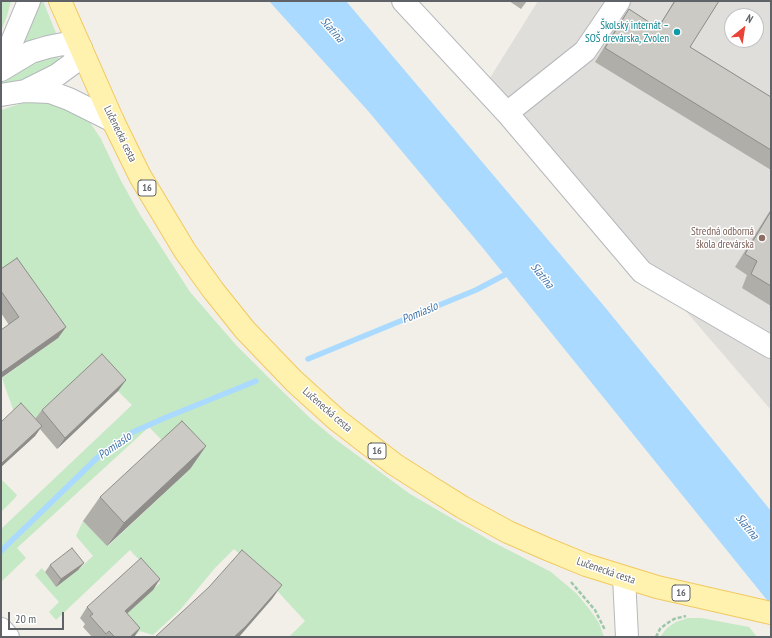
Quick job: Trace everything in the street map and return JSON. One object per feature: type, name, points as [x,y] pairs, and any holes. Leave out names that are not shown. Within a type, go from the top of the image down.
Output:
[{"type":"main road","name":"Lučenecká cesta","points":[[60,1],[113,121],[140,176],[185,251],[209,285],[245,330],[316,401],[394,464],[462,507],[508,532],[586,565],[624,577],[657,587],[771,613]]},
{"type":"street","points":[[1,69],[29,1]]},
{"type":"street","points":[[403,1],[507,113],[642,272],[771,347]]},
{"type":"street","points":[[507,113],[585,51],[618,1]]},
{"type":"street","points":[[1,69],[31,52],[48,47],[63,44],[81,48],[77,58],[72,64],[57,75],[25,91]]},
{"type":"street","points":[[1,94],[25,91],[50,92],[69,99],[113,121]]},
{"type":"street","points":[[624,577],[627,637]]},
{"type":"street","points":[[1,629],[8,637]]},
{"type":"path","points":[[568,578],[595,610],[606,631]]},
{"type":"path","points":[[656,637],[660,629],[666,624],[678,618],[692,615]]},
{"type":"shaded area","points":[[538,1],[771,1],[771,410],[488,81]]},
{"type":"green space","points":[[1,1],[11,1],[1,31]]},
{"type":"green space","points":[[34,1],[43,1],[56,33],[55,35],[38,37],[23,44]]},
{"type":"green space","points":[[52,56],[59,58],[60,61],[49,71],[1,88],[1,82],[10,75],[32,63]]},
{"type":"green space","points":[[40,100],[81,115],[89,121],[101,139],[120,179],[139,213],[190,292],[236,345],[310,418],[335,439],[410,494],[491,541],[551,572],[576,593],[590,610],[599,623],[604,637],[289,637],[305,621],[258,570],[234,549],[215,568],[180,610],[153,635],[140,631],[134,637],[131,637],[117,622],[160,583],[130,550],[56,620],[49,612],[59,602],[35,575],[42,568],[56,587],[93,556],[76,536],[83,521],[108,546],[190,469],[149,427],[17,548],[26,558],[1,582],[1,529],[132,405],[118,391],[34,422],[14,412],[2,378],[58,338],[1,275],[1,110],[29,101]]},
{"type":"green space","points":[[1,479],[17,495],[1,512]]},
{"type":"green space","points":[[688,618],[701,618],[749,627],[757,637],[660,637],[667,628],[676,622]]},
{"type":"water","name":"Slatina","points":[[269,1],[346,1],[604,306],[771,511],[771,605],[482,247],[369,112]]},
{"type":"building","points":[[675,1],[719,1],[690,47],[771,97],[771,150],[605,48],[629,9],[658,28]]},
{"type":"building","points":[[771,211],[771,286],[751,274],[757,261],[745,254]]},
{"type":"building","points":[[17,258],[66,327],[1,373],[1,330],[19,317],[1,291],[1,269]]},
{"type":"building","points":[[102,354],[126,380],[65,438],[42,410]]},
{"type":"building","points":[[21,403],[42,426],[1,463],[1,422]]},
{"type":"building","points":[[182,421],[206,446],[124,523],[100,497]]},
{"type":"building","points":[[72,548],[84,563],[61,579],[50,565]]},
{"type":"building","points":[[242,550],[282,585],[246,626],[234,637],[155,637],[209,587]]},
{"type":"building","points":[[141,558],[160,579],[125,611],[140,628],[130,637],[115,637],[109,631],[106,634],[90,616],[93,614],[87,607]]},
{"type":"waterway","name":"Pomiaslo","points":[[308,359],[476,290],[510,272]]},
{"type":"waterway","name":"Pomiaslo","points":[[1,551],[99,456],[133,432],[256,381]]},
{"type":"place","name":"Školský internát – SOŠ drevárska, Zvolen","points":[[677,32]]},
{"type":"place","name":"Stredná odborná škola drevárska","points":[[762,238]]}]
